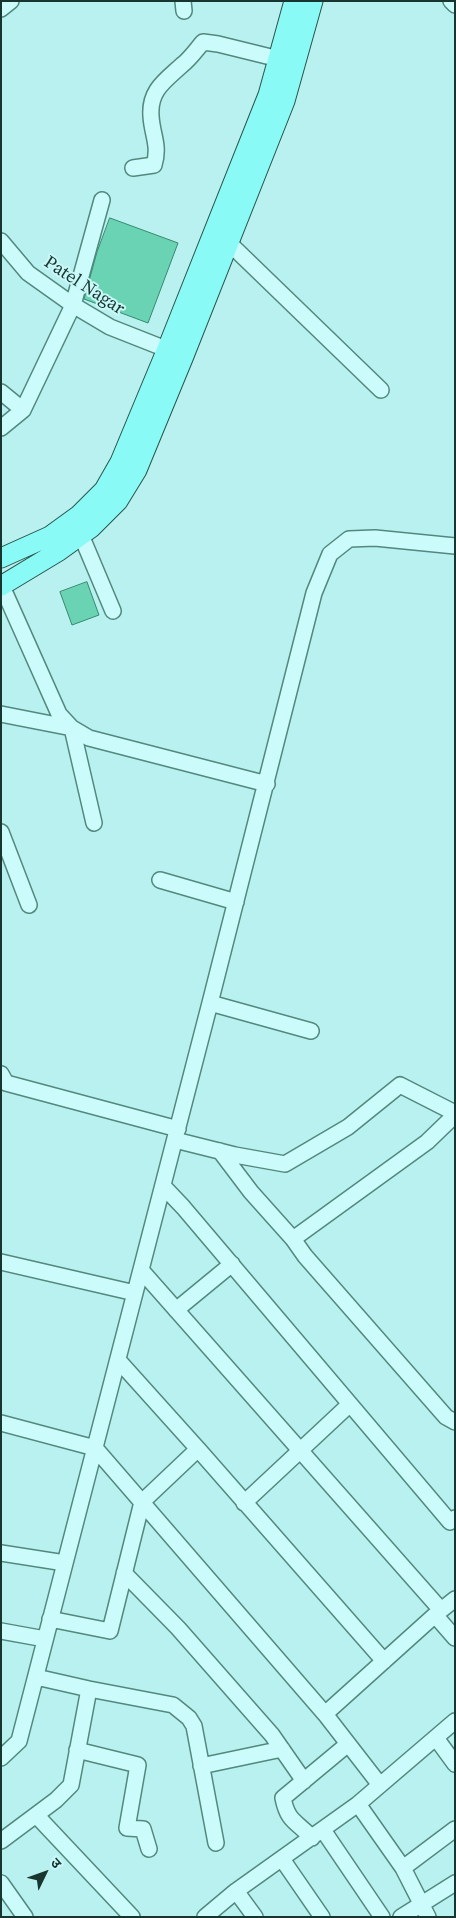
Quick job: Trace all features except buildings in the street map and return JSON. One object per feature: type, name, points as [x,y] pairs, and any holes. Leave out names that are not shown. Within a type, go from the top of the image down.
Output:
[{"type":"main road","points":[[1,558],[50,536],[79,514],[104,490],[120,462],[176,353],[229,243],[285,101],[287,61],[294,1]]},
{"type":"main road","points":[[1,585],[81,536],[118,501],[137,470],[176,353],[268,95],[287,61],[313,1]]},
{"type":"street","points":[[1,9],[11,1]]},
{"type":"street","points":[[451,1],[455,5]]},
{"type":"street","points":[[133,168],[154,165],[158,153],[151,115],[152,97],[162,82],[184,64],[192,52],[203,42],[287,61]]},
{"type":"street","points":[[1,428],[23,410],[73,305],[102,200]]},
{"type":"street","name":"Patel Nagar","points":[[1,242],[28,272],[73,305],[110,327],[176,353]]},
{"type":"street","points":[[229,243],[381,390]]},
{"type":"street","points":[[1,392],[23,410]]},
{"type":"street","points":[[81,536],[113,611]]},
{"type":"street","points":[[1,1758],[19,1741],[267,784],[314,593],[330,554],[349,539],[375,538],[455,546]]},
{"type":"street","points":[[1,585],[59,714],[72,728],[89,738],[267,784]]},
{"type":"street","points":[[1,714],[72,728]]},
{"type":"street","points":[[72,728],[94,823]]},
{"type":"street","points":[[1,832],[29,906]]},
{"type":"street","points":[[160,880],[236,902]]},
{"type":"street","points":[[210,1003],[311,1031]]},
{"type":"street","points":[[1,1074],[6,1083],[176,1135],[220,1151],[285,1164],[348,1127],[400,1085],[455,1114],[427,1142],[293,1239]]},
{"type":"street","points":[[220,1151],[251,1192],[293,1239],[305,1256],[446,1417],[455,1422]]},
{"type":"street","points":[[163,1186],[453,1522]]},
{"type":"street","points":[[1,1262],[135,1293]]},
{"type":"street","points":[[176,1310],[232,1264]]},
{"type":"street","points":[[141,1270],[300,1451],[438,1613],[455,1638]]},
{"type":"street","points":[[118,1360],[384,1662]]},
{"type":"street","points":[[244,1502],[350,1404]]},
{"type":"street","points":[[1,1423],[95,1448],[325,1714],[380,1785]]},
{"type":"street","points":[[50,1619],[110,1631],[142,1502],[198,1450]]},
{"type":"street","points":[[1,1553],[65,1563]]},
{"type":"street","points":[[124,1573],[178,1628],[272,1735],[304,1781]]},
{"type":"street","points":[[325,1714],[455,1599]]},
{"type":"street","points":[[1,1631],[45,1639]]},
{"type":"street","points":[[36,1677],[173,1705],[182,1712],[194,1726],[216,1844]]},
{"type":"street","points":[[1,1841],[56,1800],[71,1785],[89,1689]]},
{"type":"street","points":[[205,1917],[236,1891],[358,1804],[455,1721]]},
{"type":"street","points":[[436,1738],[455,1764]]},
{"type":"street","points":[[348,1744],[283,1798],[286,1811],[296,1824],[317,1834],[382,1917]]},
{"type":"street","points":[[201,1766],[282,1749]]},
{"type":"street","points":[[78,1750],[138,1765],[127,1828],[143,1829],[149,1849]]},
{"type":"street","points":[[358,1804],[403,1868],[425,1911]]},
{"type":"street","points":[[36,1815],[132,1917]]},
{"type":"street","points":[[403,1868],[455,1829]]},
{"type":"street","points":[[282,1859],[322,1917]]},
{"type":"street","points":[[401,1917],[425,1911],[455,1883]]},
{"type":"street","points":[[1,1884],[25,1917]]},
{"type":"street","points":[[236,1891],[255,1917]]}]
